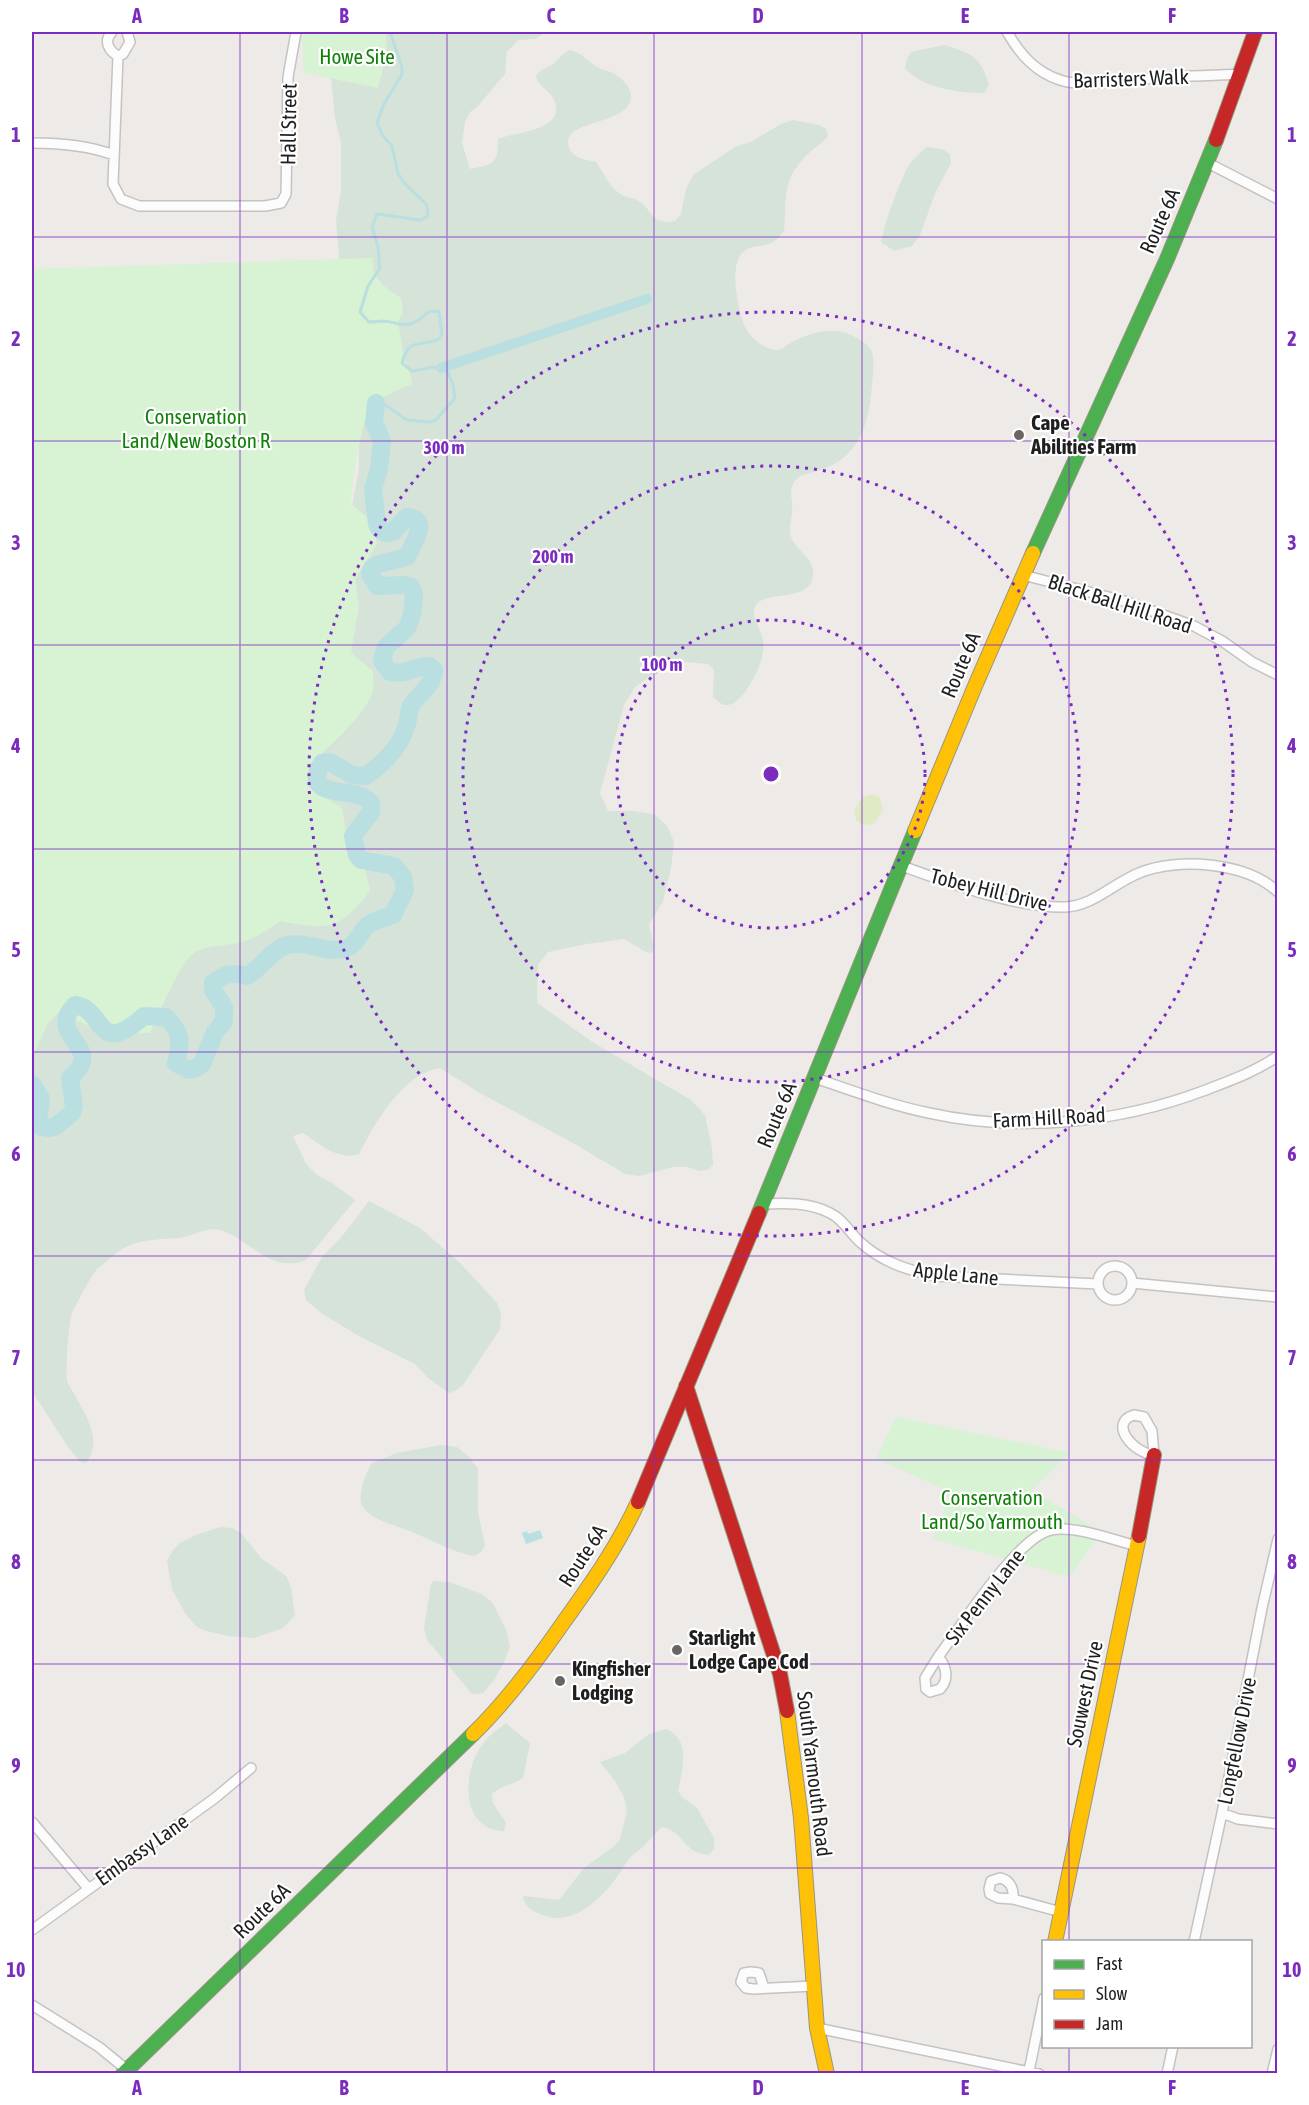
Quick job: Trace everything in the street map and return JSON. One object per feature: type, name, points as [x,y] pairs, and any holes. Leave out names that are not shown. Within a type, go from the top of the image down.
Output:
[{"type":"main road","name":"Route 6A","points":[[125,2072],[448,1760],[510,1695],[615,1548],[644,1489],[968,702],[1023,575],[1164,267],[1208,163],[1255,32]]},
{"type":"main road","name":"South Yarmouth Road","points":[[686,1386],[780,1674],[801,1818],[817,2028],[827,2073]]},
{"type":"main road","name":"Souwest Drive","points":[[1055,1940],[1154,1455]]},
{"type":"street","points":[[32,143],[87,146],[114,155],[118,56],[109,47],[108,38],[112,32]]},
{"type":"street","points":[[118,56],[123,54],[130,42],[127,32]]},
{"type":"street","name":"Hall Street","points":[[114,155],[113,184],[121,199],[131,205],[153,207],[270,206],[280,203],[286,194],[288,87],[296,32]]},
{"type":"street","name":"Barristers Walk","points":[[1007,32],[1029,63],[1040,71],[1063,81],[1097,82],[1241,74]]},
{"type":"street","points":[[1208,163],[1278,199]]},
{"type":"street","name":"Black Ball Hill Road","points":[[1023,575],[1114,598],[1194,627],[1278,675]]},
{"type":"street","name":"Tobey Hill Drive","points":[[902,866],[995,895],[1050,906],[1068,907],[1087,903],[1139,872],[1179,865],[1212,865],[1226,868],[1258,878],[1278,892]]},
{"type":"street","name":"Farm Hill Road","points":[[815,1078],[929,1113],[981,1122],[1029,1123],[1083,1120],[1153,1107],[1234,1079],[1278,1056]]},
{"type":"street","name":"Apple Lane","points":[[762,1204],[790,1203],[821,1209],[833,1214],[875,1255],[913,1272],[935,1276],[1098,1284]]},
{"type":"street","points":[[1115,1266],[1129,1273],[1132,1283],[1128,1294],[1119,1299],[1107,1298],[1098,1284],[1105,1270],[1115,1266]]},
{"type":"street","points":[[1132,1283],[1278,1297]]},
{"type":"street","points":[[1134,1415],[1144,1417],[1149,1424],[1152,1431],[1154,1455],[1139,1451],[1128,1441],[1124,1426],[1128,1417],[1134,1415]]},
{"type":"street","name":"Six Penny Lane","points":[[938,1657],[1001,1572],[1032,1539],[1043,1533],[1063,1529],[1137,1546]]},
{"type":"street","name":"Longfellow Drive","points":[[1194,1940],[1278,1539]]},
{"type":"street","name":"Embassy Lane","points":[[32,1930],[215,1798],[251,1768]]},
{"type":"street","points":[[1222,1813],[1238,1819],[1278,1824]]},
{"type":"street","points":[[32,1822],[88,1888]]},
{"type":"street","points":[[1013,1899],[1061,1912]]},
{"type":"street","points":[[764,1988],[813,1986]]},
{"type":"street","points":[[32,2005],[99,2047],[125,2072]]},
{"type":"street","points":[[817,2028],[1034,2072],[1042,2013]]},
{"type":"street","points":[[1167,2073],[1173,2048]]},
{"type":"street","points":[[1272,2073],[1278,2049]]},
{"type":"green space","name":"Howe Site","points":[[301,32],[386,32],[387,53],[378,88],[304,73]]},
{"type":"green space","points":[[325,32],[546,32],[535,39],[518,40],[507,52],[505,74],[470,112],[465,122],[462,143],[470,169],[493,162],[497,154],[498,139],[538,128],[547,124],[554,117],[556,109],[553,98],[539,83],[536,76],[565,53],[570,50],[574,51],[597,67],[618,76],[628,86],[631,96],[628,106],[620,113],[575,131],[569,138],[571,151],[580,158],[596,162],[618,192],[638,201],[661,221],[675,221],[681,214],[686,189],[693,175],[735,147],[751,142],[781,124],[793,120],[819,125],[826,129],[828,136],[801,162],[790,180],[787,188],[784,231],[773,242],[748,248],[739,257],[735,274],[737,297],[748,332],[768,348],[779,350],[796,340],[829,331],[845,333],[866,344],[873,358],[870,403],[860,436],[847,454],[831,465],[799,477],[794,483],[791,492],[790,534],[793,542],[811,564],[813,575],[810,584],[803,590],[764,599],[757,604],[754,615],[762,638],[762,657],[755,676],[744,694],[732,704],[723,705],[713,697],[714,670],[708,664],[665,660],[655,673],[635,687],[624,705],[600,793],[608,811],[654,814],[667,826],[674,842],[671,868],[663,901],[649,925],[654,947],[652,953],[624,939],[548,952],[538,965],[537,1003],[594,1043],[691,1100],[705,1115],[713,1165],[709,1169],[700,1171],[687,1167],[673,1167],[639,1176],[625,1174],[480,1093],[440,1068],[426,1072],[402,1090],[391,1102],[359,1154],[352,1156],[337,1153],[303,1133],[293,1136],[306,1164],[317,1175],[355,1200],[306,1260],[281,1263],[261,1254],[231,1235],[220,1230],[211,1230],[184,1237],[133,1244],[97,1269],[73,1312],[68,1337],[67,1381],[87,1417],[93,1436],[91,1454],[86,1463],[80,1462],[32,1391],[32,853],[346,540],[359,467],[359,407],[32,405],[32,318],[340,268],[336,221],[341,191],[341,143],[335,118]]},
{"type":"green space","points":[[944,45],[974,57],[982,67],[989,85],[984,93],[963,92],[930,85],[912,75],[905,68],[911,52]]},
{"type":"green space","points":[[926,147],[942,149],[950,154],[951,163],[936,191],[920,235],[912,246],[894,251],[881,242],[886,223],[898,188],[908,168]]},
{"type":"green space","name":"Conservation Land/New Boston R","points":[[373,258],[377,278],[401,298],[403,313],[398,321],[404,358],[412,384],[377,400],[369,410],[361,435],[353,482],[351,504],[372,521],[377,544],[355,579],[359,606],[351,653],[373,671],[373,690],[370,699],[356,719],[309,765],[308,786],[342,808],[345,827],[364,863],[370,891],[350,914],[331,924],[310,926],[280,921],[249,939],[209,947],[193,954],[176,978],[150,1033],[104,1032],[58,1013],[47,1025],[32,1057],[32,269]]},
{"type":"green space","points":[[873,794],[880,798],[883,810],[874,824],[862,825],[856,820],[854,811],[862,797]]},
{"type":"green space","points":[[369,1201],[420,1228],[460,1263],[497,1303],[501,1314],[500,1329],[463,1385],[455,1391],[449,1393],[427,1377],[415,1364],[357,1335],[321,1313],[306,1300],[304,1290],[322,1257],[344,1234]]},
{"type":"green space","name":"Conservation Land/So Yarmouth","points":[[896,1417],[1070,1453],[1032,1490],[1101,1532],[1070,1577],[933,1539],[951,1492],[876,1459]]},
{"type":"green space","points":[[441,1445],[457,1447],[478,1469],[478,1512],[485,1545],[481,1552],[474,1556],[452,1550],[380,1520],[367,1512],[361,1502],[363,1485],[372,1463],[397,1453]]},
{"type":"green space","points":[[220,1527],[232,1528],[241,1533],[261,1558],[286,1576],[291,1587],[295,1615],[283,1628],[254,1638],[228,1636],[203,1630],[195,1625],[185,1613],[172,1589],[167,1561],[180,1543]]},
{"type":"green space","points":[[434,1581],[449,1582],[482,1594],[492,1602],[506,1630],[510,1646],[494,1680],[483,1693],[472,1694],[427,1640],[424,1628],[431,1584]]},
{"type":"green space","points":[[506,1723],[530,1743],[523,1778],[492,1794],[493,1803],[506,1823],[504,1831],[490,1828],[479,1821],[472,1810],[469,1784],[475,1756],[490,1736]]},
{"type":"green space","points":[[666,1729],[674,1734],[682,1748],[683,1765],[678,1791],[682,1797],[697,1808],[714,1838],[714,1849],[709,1855],[696,1852],[672,1830],[662,1827],[629,1859],[610,1886],[585,1909],[565,1917],[554,1918],[531,1909],[524,1901],[524,1896],[559,1900],[584,1868],[613,1847],[620,1839],[627,1811],[624,1797],[600,1762],[625,1753],[649,1734]]},
{"type":"water","points":[[540,1530],[543,1538],[526,1544],[522,1533],[527,1531],[528,1534]]},
{"type":"waterway","points":[[376,403],[384,404],[407,420],[429,422],[436,420],[455,398],[453,384],[447,371],[434,367],[412,371],[402,363],[408,349],[412,346],[439,339],[442,333],[439,312],[431,311],[417,321],[405,325],[384,321],[369,322],[360,312],[368,286],[380,268],[378,247],[372,227],[377,214],[420,220],[427,217],[428,210],[426,204],[398,174],[392,146],[383,136],[377,123],[384,104],[402,74],[402,67],[390,32]]},
{"type":"waterway","points":[[441,368],[647,299]]},
{"type":"waterway","points":[[32,1084],[41,1099],[38,1120],[42,1127],[56,1126],[72,1113],[74,1106],[70,1078],[79,1068],[82,1060],[82,1054],[66,1024],[68,1015],[75,1005],[85,1008],[109,1032],[117,1033],[128,1028],[144,1016],[166,1017],[178,1033],[179,1048],[176,1063],[189,1070],[196,1068],[202,1064],[215,1032],[224,1021],[224,1007],[213,990],[213,983],[229,974],[247,976],[284,946],[300,944],[342,950],[354,943],[370,924],[393,915],[405,890],[403,877],[394,866],[361,860],[357,855],[353,836],[371,812],[371,803],[356,794],[322,787],[318,782],[317,774],[322,763],[330,762],[352,775],[366,776],[379,765],[401,740],[410,708],[431,681],[434,670],[430,666],[390,672],[382,661],[386,647],[407,628],[412,615],[414,594],[411,587],[404,585],[377,586],[370,574],[372,568],[378,564],[407,557],[419,527],[414,518],[407,517],[393,532],[386,533],[380,530],[377,524],[373,489],[379,469],[382,441],[374,423],[376,403]]},
{"type":"traffic: fast","points":[[1033,553],[1167,259],[1216,140]]},
{"type":"traffic: fast","points":[[759,1213],[915,831]]},
{"type":"traffic: fast","points":[[123,2074],[473,1734]]},
{"type":"traffic: slow","points":[[915,831],[1033,553]]},
{"type":"traffic: slow","points":[[473,1734],[509,1695],[553,1638],[604,1564],[638,1502]]},
{"type":"traffic: slow","points":[[1055,1940],[1139,1536]]},
{"type":"traffic: slow","points":[[787,1711],[801,1818],[817,2028],[827,2074]]},
{"type":"traffic: jam","points":[[1216,140],[1255,32]]},
{"type":"traffic: jam","points":[[638,1502],[759,1213]]},
{"type":"traffic: jam","points":[[686,1386],[780,1674],[787,1711]]},
{"type":"traffic: jam","points":[[1139,1536],[1154,1455]]},
{"type":"place","name":"Cape Abilities Farm","points":[[1019,435]]},
{"type":"place","name":"Starlight Lodge Cape Cod","points":[[677,1650]]},
{"type":"place","name":"Kingfisher Lodging","points":[[560,1681]]}]
